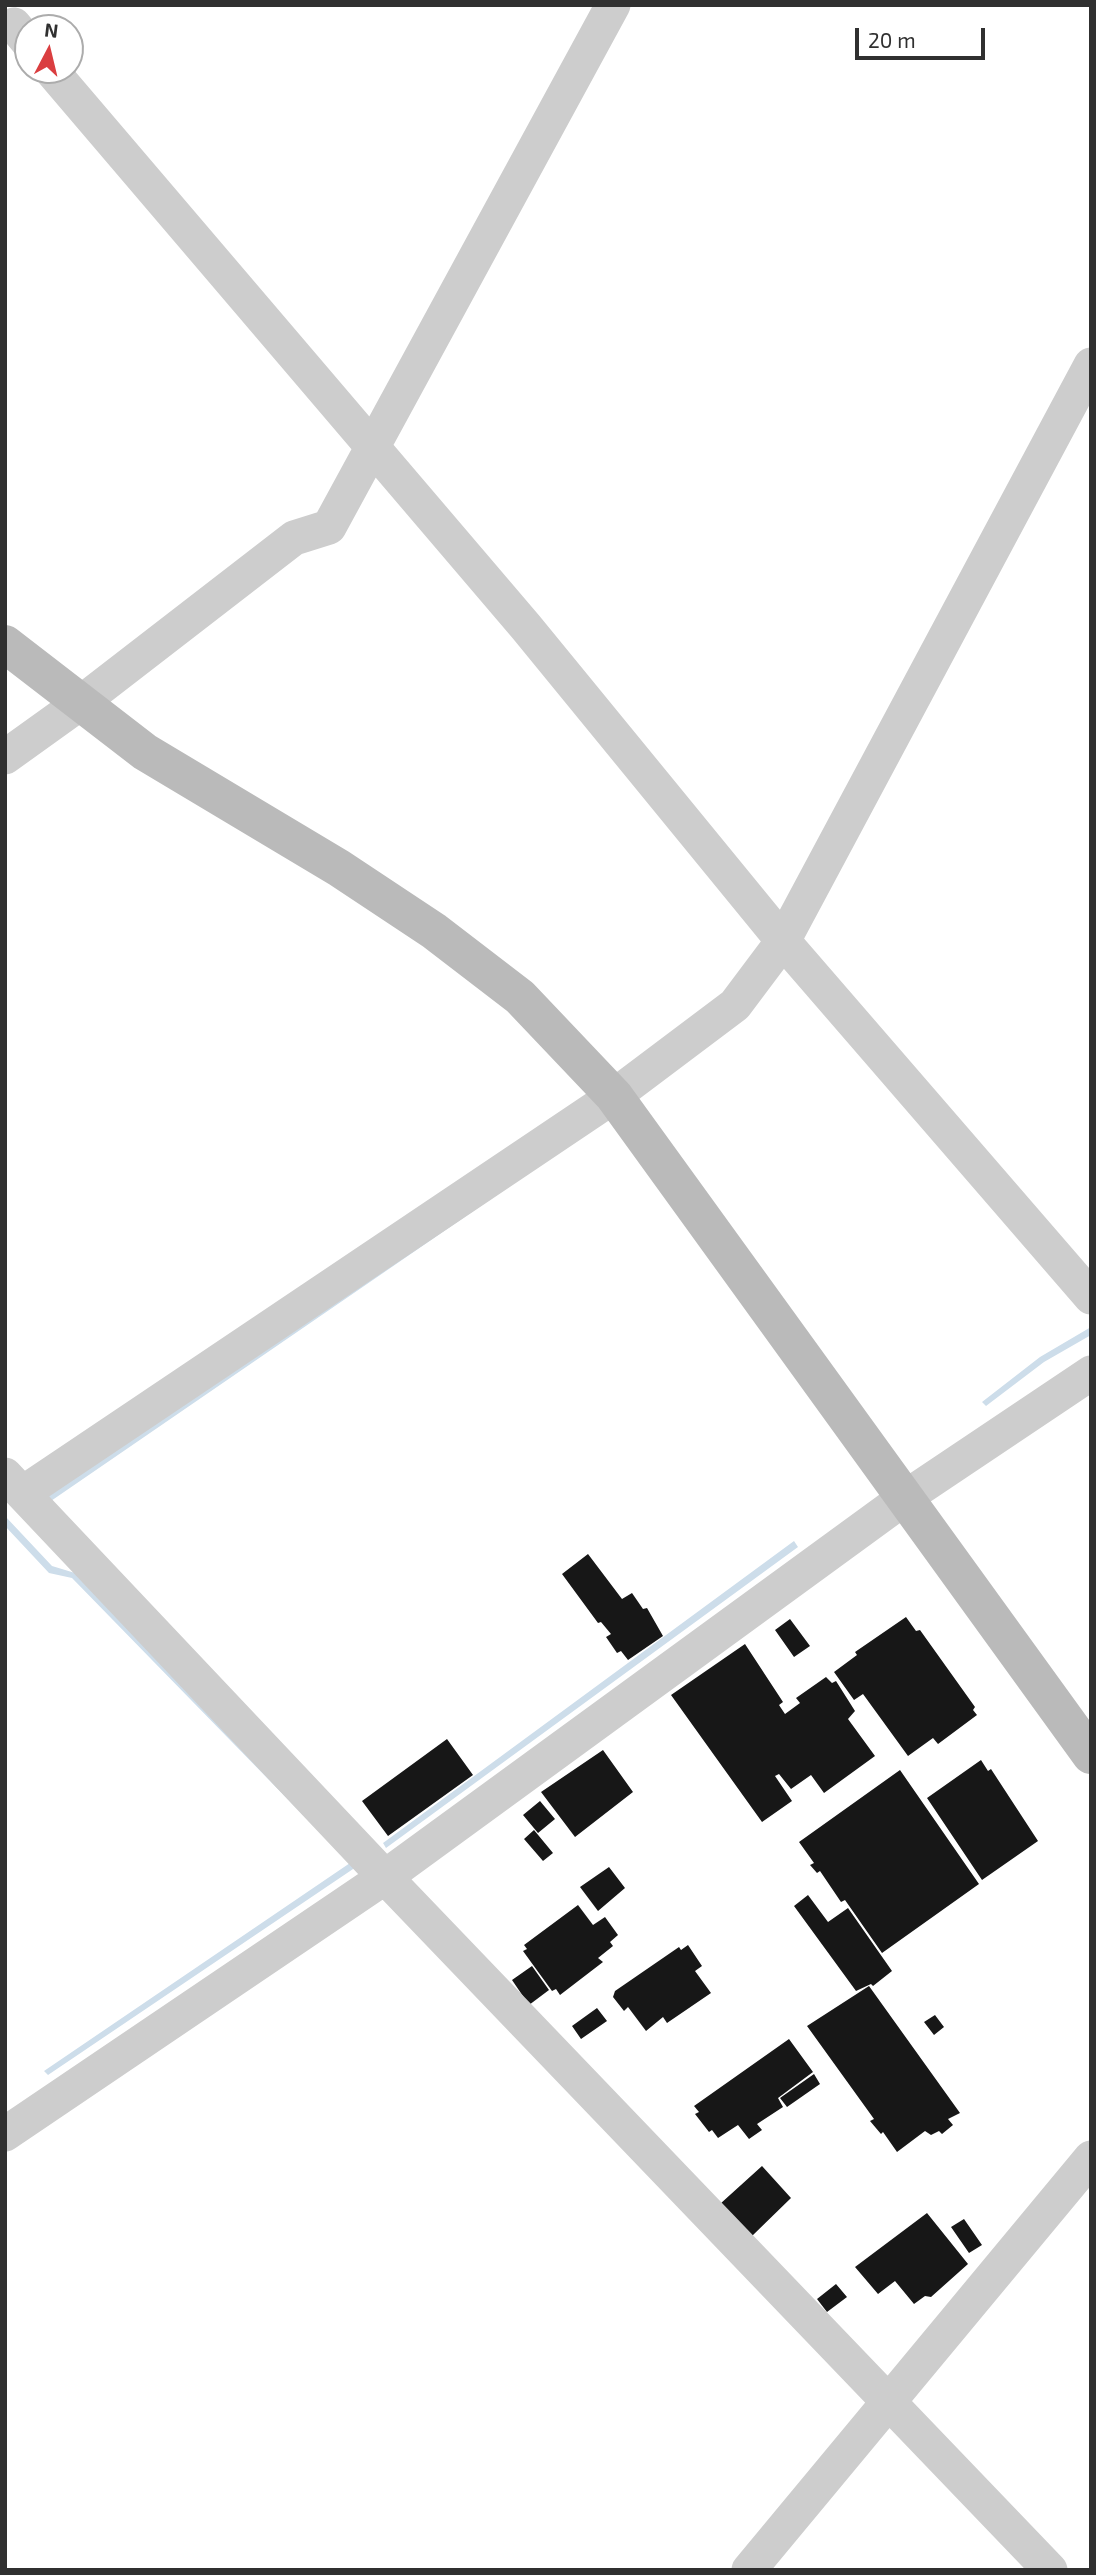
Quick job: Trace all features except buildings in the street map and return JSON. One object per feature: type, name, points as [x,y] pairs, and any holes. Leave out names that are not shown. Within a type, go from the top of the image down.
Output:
[{"type":"street","points":[[5,757],[83,701],[294,538],[329,527],[613,5]]},
{"type":"street","points":[[63,84],[526,627],[783,941],[1091,1297]]},
{"type":"street","points":[[1050,2570],[385,1877],[14,1484],[614,1096],[735,1005],[783,941],[1091,365]]},
{"type":"street","points":[[5,644],[83,701],[145,752],[339,869],[434,932],[520,997],[614,1096],[1091,1755]]},
{"type":"street","points":[[5,2134],[385,1877],[906,1497],[1091,1373]]},
{"type":"street","points":[[749,2570],[1091,2158]]},
{"type":"water","points":[[587,1133],[48,1503],[44,1498]]},
{"type":"water","points":[[1091,1327],[1091,1335],[1044,1362],[986,1406],[982,1402],[1040,1357]]},
{"type":"water","points":[[5,1516],[52,1566],[75,1573],[359,1865],[48,2075],[44,2071],[350,1863],[72,1578],[49,1573],[5,1526]]},
{"type":"water","points":[[794,1541],[798,1547],[386,1848],[383,1843]]}]
